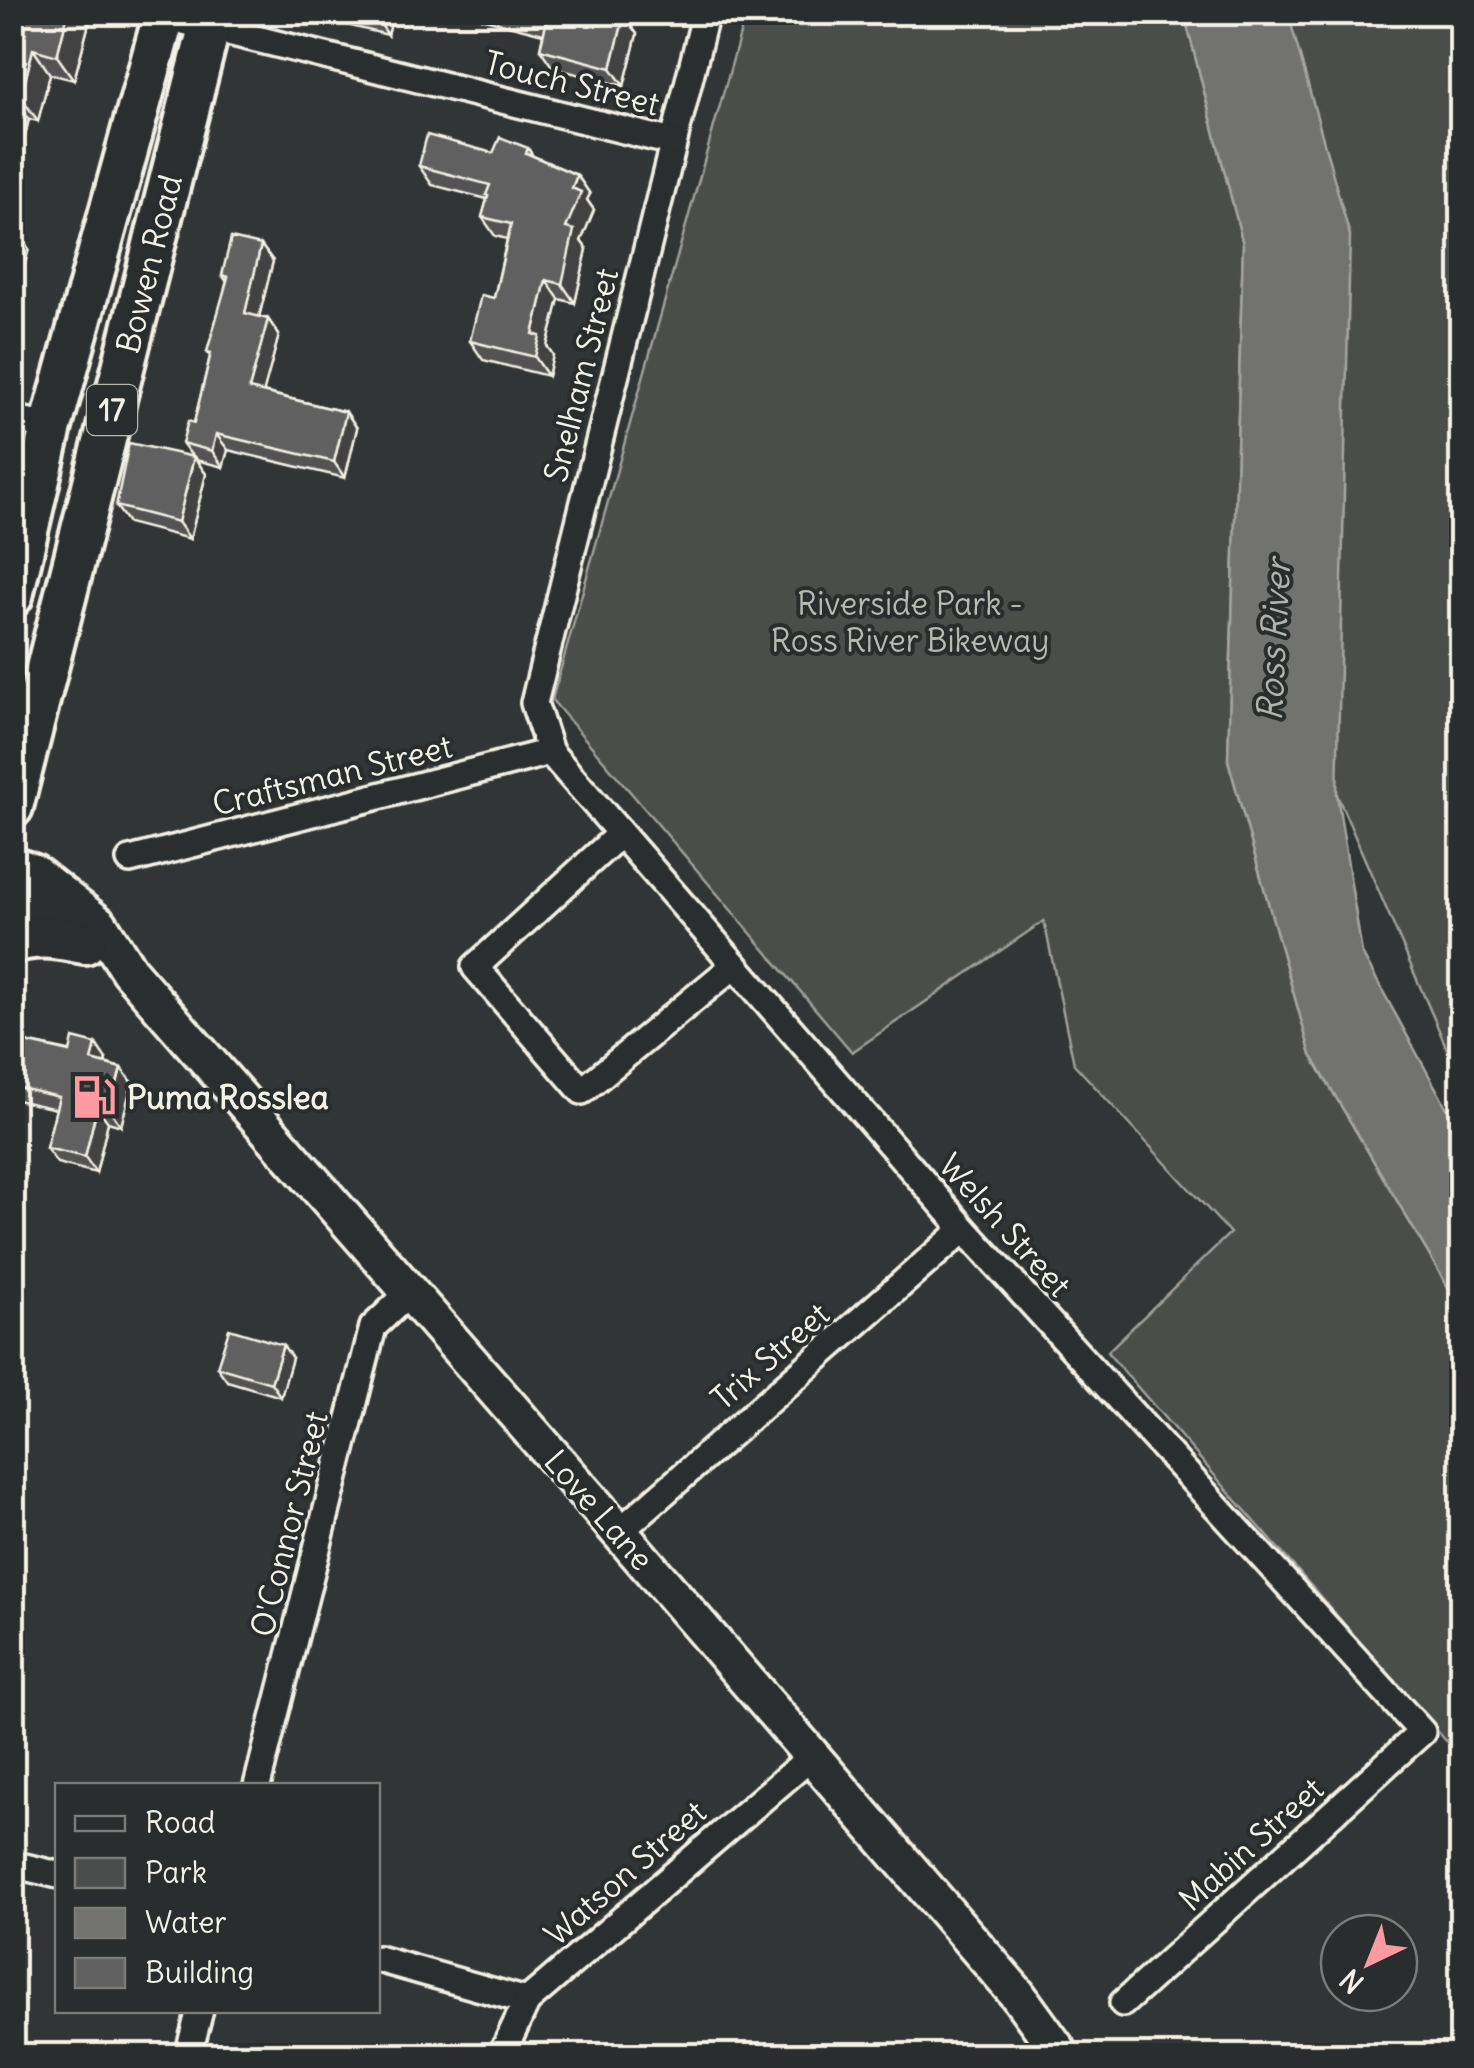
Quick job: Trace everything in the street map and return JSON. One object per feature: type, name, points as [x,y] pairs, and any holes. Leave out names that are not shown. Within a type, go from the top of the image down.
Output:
[{"type":"main road","name":"Bowen Road","points":[[12,596],[32,423],[165,14]]},
{"type":"main road","name":"Bowen Road","points":[[12,807],[211,19]]},
{"type":"main road","points":[[12,943],[48,937],[85,943]]},
{"type":"street","name":"Snelham Street","points":[[550,752],[534,702],[706,12]]},
{"type":"street","name":"Touch Street","points":[[165,14],[211,19],[672,142]]},
{"type":"street","name":"Welsh Street","points":[[550,752],[964,1229],[1422,1732]]},
{"type":"street","name":"Craftsman Street","points":[[130,860],[550,752]]},
{"type":"street","points":[[620,834],[475,967],[582,1091],[735,965]]},
{"type":"street","name":"Love Lane","points":[[12,864],[32,872],[100,925],[129,971],[1017,1994],[1062,2056]]},
{"type":"street","name":"Love Lane","points":[[12,895],[129,971]]},
{"type":"street","name":"Trix Street","points":[[619,1532],[964,1229]]},
{"type":"street","name":"O'Connor Street","points":[[259,1783],[372,1326],[409,1293]]},
{"type":"street","name":"Mabin Street","points":[[1123,2003],[1422,1732]]},
{"type":"street","name":"Watson Street","points":[[501,2056],[528,2000],[812,1756]]},
{"type":"street","points":[[12,1864],[55,1874]]},
{"type":"street","points":[[380,1961],[528,2000]]},
{"type":"street","points":[[188,2056],[199,2013]]},
{"type":"green space","name":"Riverside Park - Ross River Bikeway","points":[[746,13],[1184,13],[1243,244],[1228,760],[1311,1055],[1461,1309],[1461,1758],[1107,1352],[1230,1233],[1074,1064],[1044,921],[852,1052],[552,700]]},
{"type":"green space","points":[[1283,13],[1461,13],[1461,1081],[1337,795]]},
{"type":"water","name":"Ross River","points":[[1184,13],[1288,13],[1350,236],[1337,795],[1362,953],[1461,1134],[1461,1309],[1311,1055],[1228,760],[1243,244]]},
{"type":"building","points":[[12,12],[68,12],[57,56],[33,49],[21,97],[12,95]]},
{"type":"building","points":[[519,12],[612,12],[624,16],[611,68],[540,49],[547,20]]},
{"type":"building","points":[[427,135],[493,153],[500,137],[577,175],[572,188],[581,192],[566,228],[574,230],[562,284],[546,280],[533,334],[540,336],[535,357],[470,341],[481,295],[494,298],[511,224],[482,217],[490,185],[419,166]]},
{"type":"building","points":[[12,233],[19,235],[12,259]]},
{"type":"building","points":[[231,238],[261,245],[245,313],[268,319],[249,389],[346,412],[334,462],[216,434],[212,451],[182,443],[188,421],[194,423],[211,353],[207,352],[228,277],[222,275]]},
{"type":"building","points":[[129,443],[194,457],[178,522],[116,506]]},
{"type":"building","points":[[73,1038],[96,1044],[92,1060],[121,1068],[110,1110],[97,1107],[85,1157],[46,1148],[59,1097],[12,1086],[12,1039],[70,1052]]},
{"type":"building","points":[[229,1329],[283,1345],[271,1383],[217,1367]]},
{"type":"place","name":"Puma Rosslea","points":[[94,1097]]}]
